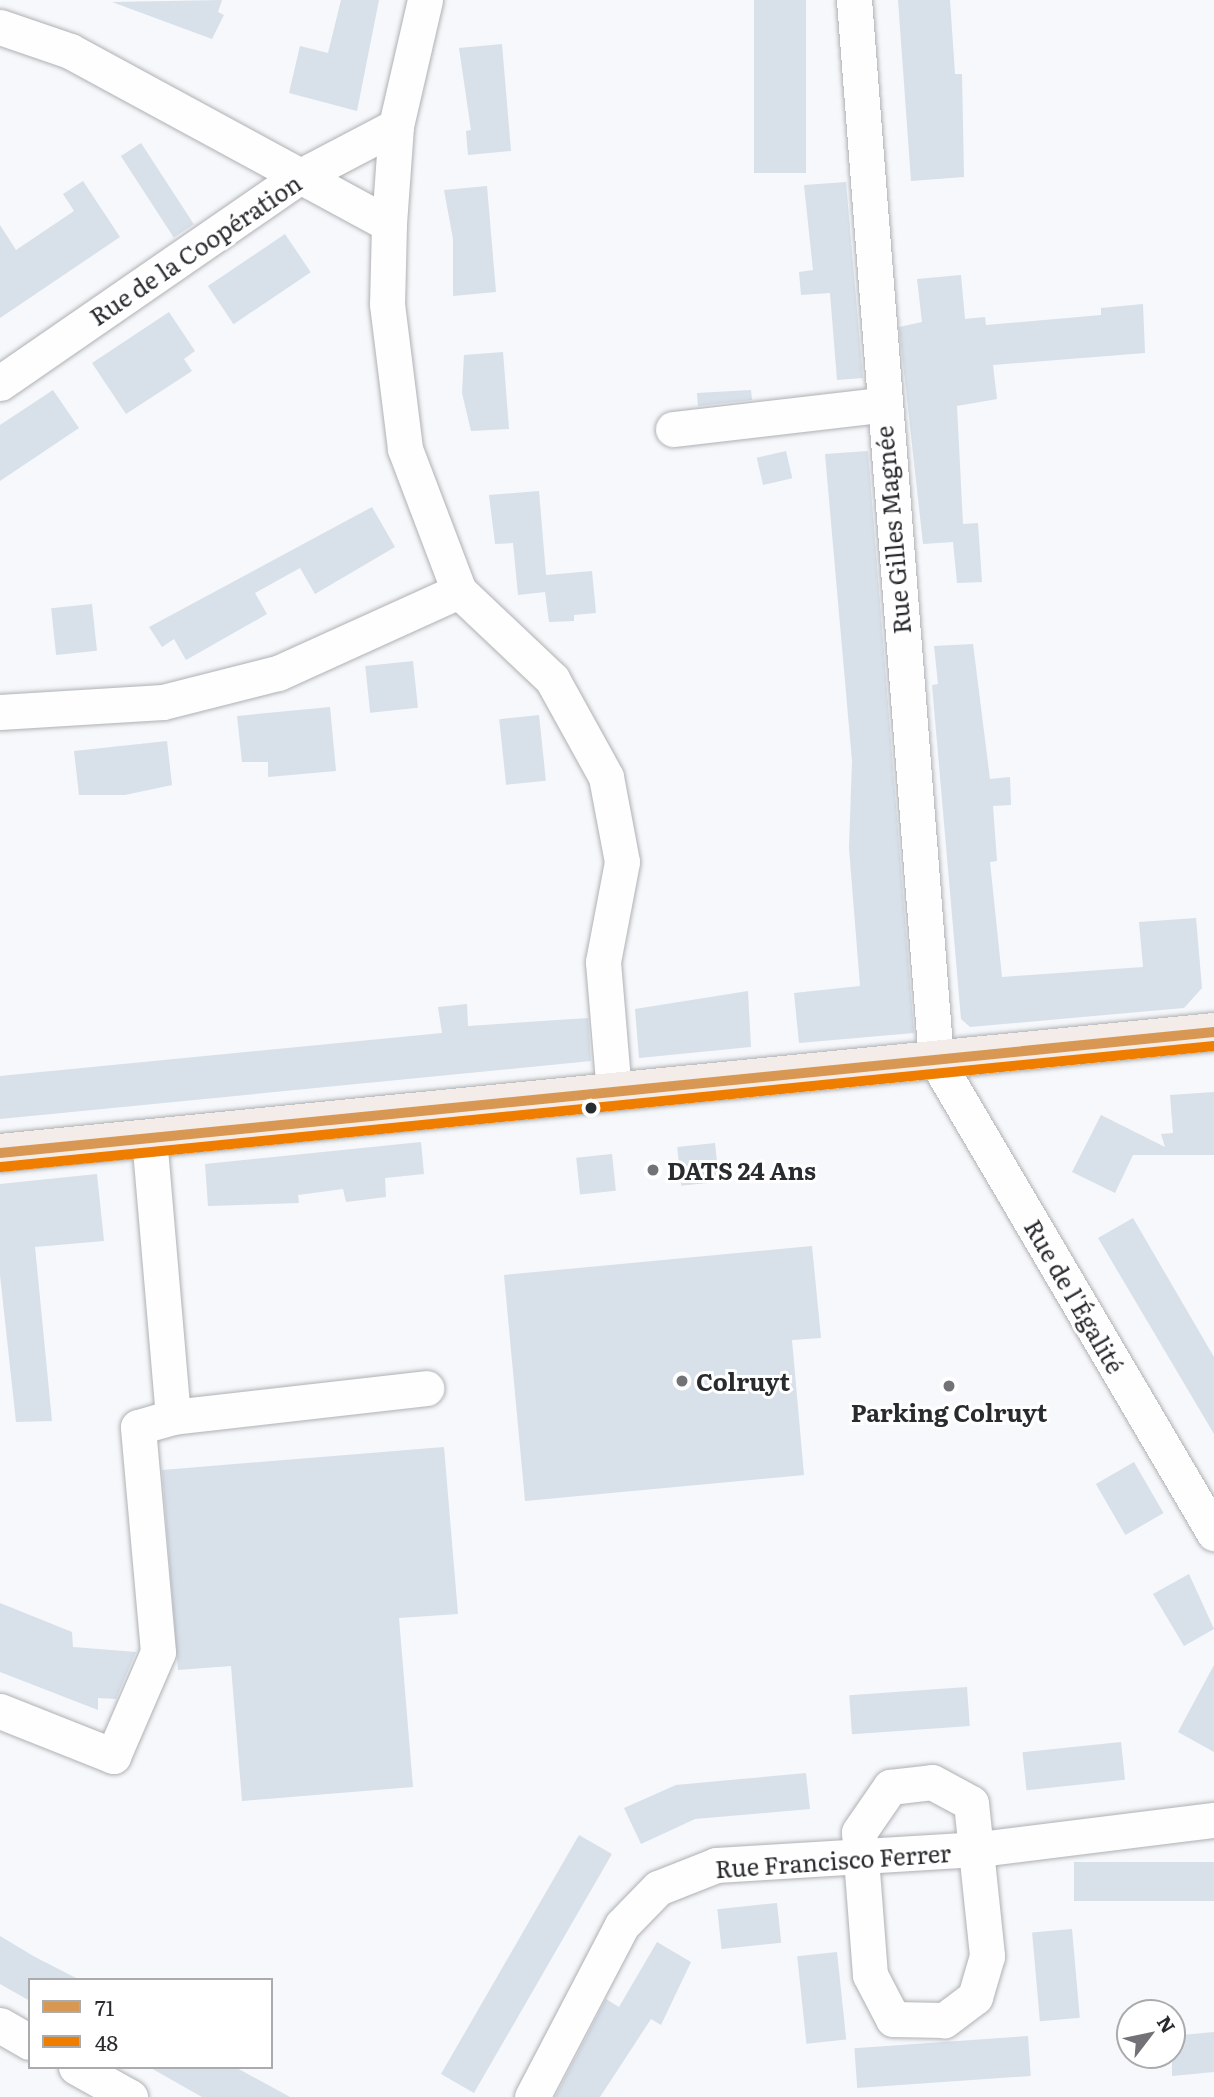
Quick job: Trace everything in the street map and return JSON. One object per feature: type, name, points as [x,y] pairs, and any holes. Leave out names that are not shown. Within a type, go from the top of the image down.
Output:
[{"type":"main road","points":[[0,1153],[1214,1032]]},
{"type":"street","points":[[425,0],[396,126],[388,224],[387,304],[405,449],[459,591],[552,679],[606,777],[622,862],[603,962],[614,1092]]},
{"type":"street","name":"Rue Gilles Magnée","points":[[854,0],[881,405],[936,1060]]},
{"type":"street","points":[[0,27],[70,51],[297,178],[388,224]]},
{"type":"street","name":"Rue de la Coopération","points":[[0,383],[297,178],[396,126]]},
{"type":"street","points":[[674,429],[881,405]]},
{"type":"street","points":[[0,712],[163,702],[278,673],[459,591]]},
{"type":"street","name":"Rue de l'Égalité","points":[[936,1060],[1214,1533]]},
{"type":"street","points":[[149,1139],[173,1417]]},
{"type":"street","points":[[0,1711],[113,1756],[158,1652],[138,1427],[173,1417],[426,1388]]},
{"type":"street","points":[[932,1782],[971,1803],[980,1849],[987,1956],[975,1997],[944,2020],[893,2019],[870,1975],[859,1832],[890,1787],[932,1782]]},
{"type":"street","name":"Rue Francisco Ferrer","points":[[532,2097],[622,1925],[658,1888],[716,1865],[980,1849],[1214,1820]]},
{"type":"street","points":[[0,2025],[28,2041]]},
{"type":"street","points":[[80,2069],[130,2097]]},
{"type":"building","points":[[222,0],[218,12],[224,15],[212,39],[112,2]]},
{"type":"building","points":[[341,0],[379,0],[357,111],[289,93],[300,46],[328,53]]},
{"type":"building","points":[[754,0],[806,0],[806,173],[754,173]]},
{"type":"building","points":[[898,0],[950,0],[955,74],[962,74],[964,177],[911,181]]},
{"type":"building","points":[[502,44],[511,151],[468,155],[466,131],[471,130],[459,48]]},
{"type":"building","points":[[141,143],[194,224],[174,237],[121,156]]},
{"type":"building","points":[[83,181],[120,237],[0,318],[0,225],[16,250],[74,211],[63,194]]},
{"type":"building","points":[[846,182],[863,378],[837,380],[830,293],[801,295],[799,272],[813,270],[804,185]]},
{"type":"building","points":[[487,186],[496,292],[453,296],[453,239],[444,190]]},
{"type":"building","points":[[285,234],[311,272],[234,324],[208,286]]},
{"type":"building","points":[[961,275],[965,319],[985,317],[986,325],[1101,315],[1101,308],[1143,304],[1145,353],[993,365],[997,399],[957,406],[963,524],[978,523],[982,582],[957,583],[953,542],[923,544],[899,327],[922,322],[917,279]]},
{"type":"building","points":[[169,312],[195,351],[184,359],[192,371],[126,414],[92,363]]},
{"type":"building","points":[[503,352],[509,429],[471,431],[462,393],[464,355]]},
{"type":"building","points":[[53,390],[79,428],[0,481],[0,425]]},
{"type":"building","points":[[751,390],[752,400],[698,406],[697,393]]},
{"type":"building","points":[[786,451],[792,478],[763,485],[757,458]]},
{"type":"building","points":[[868,451],[914,1033],[799,1043],[794,993],[860,986],[849,848],[852,761],[825,454]]},
{"type":"building","points":[[539,491],[546,575],[592,571],[596,613],[574,615],[574,621],[549,622],[545,592],[518,595],[513,543],[495,544],[489,495]]},
{"type":"building","points":[[372,507],[395,547],[315,594],[300,568],[255,593],[267,614],[186,660],[174,639],[162,647],[149,627]]},
{"type":"building","points":[[92,604],[97,651],[56,655],[51,608]]},
{"type":"building","points":[[973,644],[990,779],[1010,777],[1011,805],[993,806],[997,861],[990,862],[1002,977],[1143,967],[1139,922],[1196,918],[1202,988],[1184,1008],[970,1027],[961,1019],[932,685],[938,684],[934,646]]},
{"type":"building","points":[[413,661],[418,708],[370,713],[365,666]]},
{"type":"building","points":[[330,707],[336,771],[268,777],[268,762],[242,762],[237,716]]},
{"type":"building","points":[[539,715],[546,781],[506,785],[499,719]]},
{"type":"building","points":[[167,741],[172,785],[125,795],[79,795],[74,751]]},
{"type":"building","points":[[748,991],[751,1047],[639,1058],[635,1009]]},
{"type":"building","points":[[467,1004],[468,1026],[588,1018],[591,1061],[0,1119],[0,1076],[442,1033],[438,1007]]},
{"type":"building","points":[[1214,1092],[1214,1155],[1133,1155],[1115,1193],[1072,1172],[1101,1115],[1165,1147],[1161,1134],[1173,1133],[1170,1095]]},
{"type":"building","points":[[421,1142],[424,1174],[385,1178],[386,1197],[346,1202],[343,1189],[298,1195],[299,1203],[208,1206],[205,1164]]},
{"type":"building","points":[[715,1143],[719,1182],[681,1186],[677,1147]]},
{"type":"building","points":[[612,1154],[616,1191],[580,1195],[576,1158]]},
{"type":"building","points":[[97,1174],[104,1241],[35,1247],[52,1421],[16,1422],[0,1275],[0,1184]]},
{"type":"building","points":[[1133,1218],[1214,1357],[1214,1434],[1098,1238]]},
{"type":"building","points":[[812,1246],[821,1338],[792,1340],[804,1475],[525,1501],[504,1275]]},
{"type":"building","points":[[444,1447],[458,1614],[399,1618],[413,1787],[242,1801],[231,1666],[178,1670],[162,1470]]},
{"type":"building","points":[[1134,1462],[1164,1513],[1125,1535],[1096,1484]]},
{"type":"building","points":[[1189,1574],[1214,1629],[1184,1646],[1153,1594]]},
{"type":"building","points":[[0,1603],[72,1632],[73,1647],[136,1652],[116,1699],[98,1698],[98,1710],[0,1672]]},
{"type":"building","points":[[1214,1665],[1214,1752],[1178,1732]]},
{"type":"building","points":[[967,1687],[970,1726],[852,1734],[849,1695]]},
{"type":"building","points":[[1121,1742],[1125,1780],[1027,1790],[1023,1752]]},
{"type":"building","points":[[806,1773],[810,1809],[695,1819],[641,1844],[624,1808],[676,1785]]},
{"type":"building","points":[[579,1835],[612,1854],[474,2093],[441,2074]]},
{"type":"building","points":[[1074,1862],[1214,1862],[1214,1901],[1074,1901]]},
{"type":"building","points":[[777,1903],[781,1943],[722,1949],[717,1909]]},
{"type":"building","points":[[1072,1929],[1080,2018],[1040,2021],[1032,1932]]},
{"type":"building","points":[[0,1936],[76,1978],[28,1978],[28,2000],[0,1984]]},
{"type":"building","points":[[657,1942],[691,1962],[661,2025],[651,2019],[600,2097],[555,2097],[606,1999],[619,2007]]},
{"type":"building","points":[[837,1952],[846,2040],[806,2044],[797,1956]]},
{"type":"building","points":[[1214,2032],[1214,2072],[1172,2076],[1172,2069],[1186,2069],[1186,2035]]},
{"type":"building","points":[[1028,2036],[1031,2076],[857,2088],[854,2048]]},
{"type":"building","points":[[153,2069],[239,2069],[290,2097],[202,2097]]},
{"type":"transit line","name":"71","points":[[0,1153],[1214,1032]]},
{"type":"transit line","name":"48","points":[[1,1167],[1214,1046]]},
{"type":"place","name":"DATS 24 Ans","points":[[653,1170]]},
{"type":"place","name":"Colruyt","points":[[682,1381]]},
{"type":"place","name":"Parking Colruyt","points":[[949,1386]]}]
